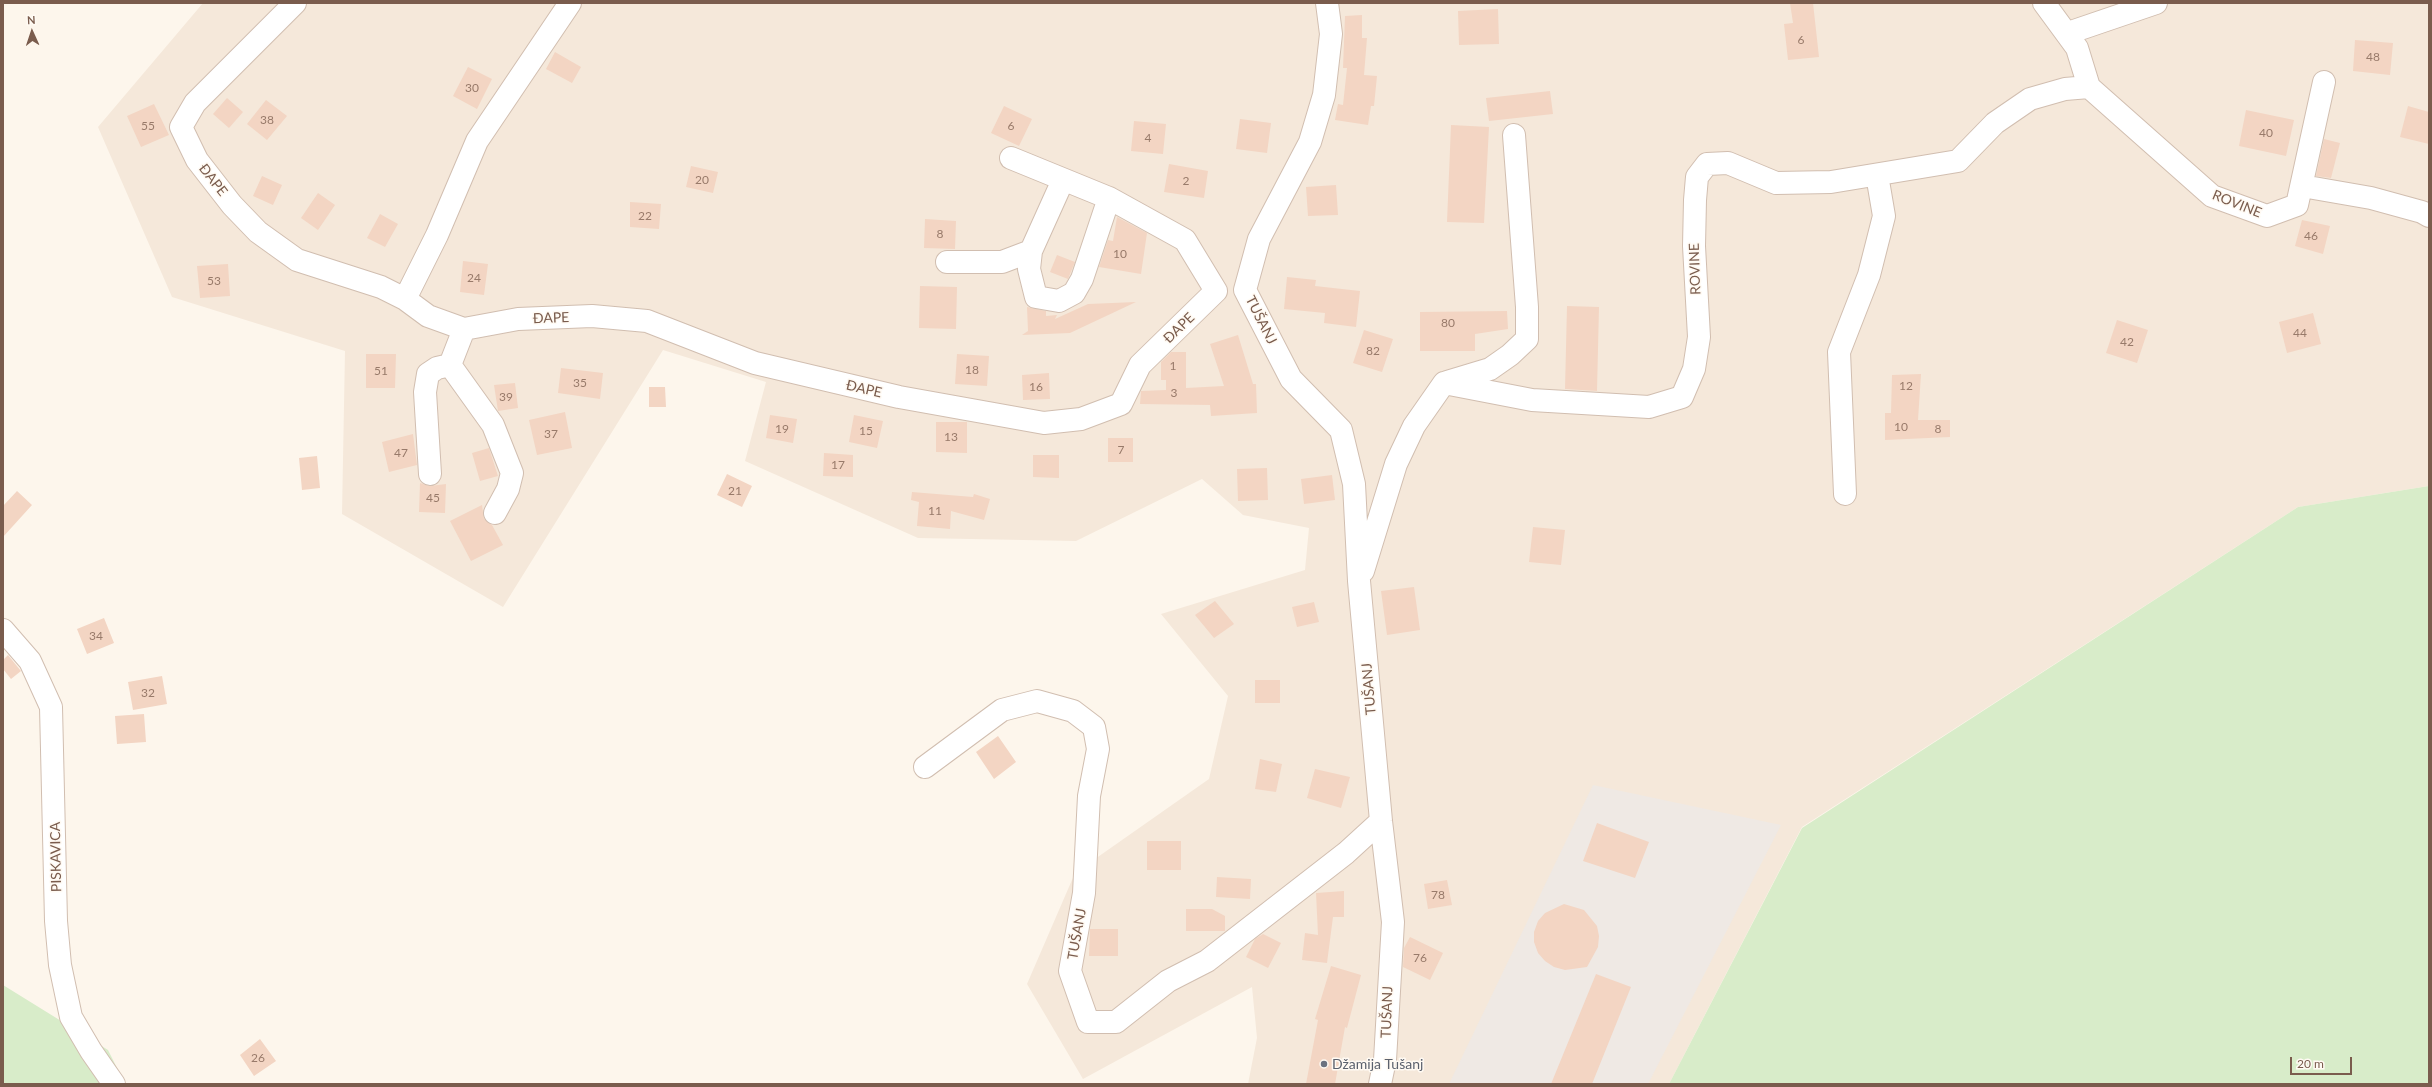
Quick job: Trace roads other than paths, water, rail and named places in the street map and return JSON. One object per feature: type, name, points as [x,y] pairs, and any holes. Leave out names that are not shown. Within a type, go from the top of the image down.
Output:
[{"type":"street","name":"ĐAPE","points":[[295,3],[195,103],[181,127],[197,160],[232,205],[258,232],[297,260],[381,287],[405,299],[428,316],[464,329],[518,319],[592,316],[647,322],[754,363],[900,397],[1044,423],[1081,420],[1121,404],[1140,365],[1216,291]]},
{"type":"street","points":[[405,299],[437,235],[477,141],[570,3]]},
{"type":"street","name":"TUŠANJ","points":[[1327,3],[1331,34],[1324,96],[1310,142],[1259,239],[1245,290],[1291,379],[1341,430],[1354,484],[1359,581],[1381,821],[1393,922],[1386,1060],[1380,1084]]},
{"type":"street","points":[[2044,3],[2068,33],[2083,63],[2089,87]]},
{"type":"street","points":[[2068,33],[2156,3]]},
{"type":"street","name":"ROVINE","points":[[1444,383],[1532,400],[1649,407],[1682,397],[1694,369],[1699,337],[1694,246],[1695,200],[1697,177],[1707,164],[1728,163],[1776,182],[1831,182],[1958,161],[1995,123],[2030,99],[2065,89],[2089,87],[2212,196],[2267,216],[2296,205],[2302,186],[2324,82]]},
{"type":"street","points":[[1444,383],[1490,369],[1510,355],[1527,338],[1527,307],[1514,135]]},
{"type":"street","points":[[1011,158],[1109,198],[1185,240],[1216,291],[1245,290]]},
{"type":"street","points":[[1846,494],[1839,352],[1869,276],[1884,216],[1877,175]]},
{"type":"street","points":[[1063,180],[1032,251],[1029,269],[1036,297],[1059,301],[1074,293],[1082,279],[1109,198]]},
{"type":"street","points":[[2302,186],[2371,198],[2422,212],[2429,216]]},
{"type":"street","points":[[947,262],[1002,262],[1032,251]]},
{"type":"street","points":[[450,365],[464,329]]},
{"type":"street","points":[[430,474],[425,392],[428,374],[437,368],[450,365]]},
{"type":"street","points":[[450,365],[493,425],[512,473],[508,489],[495,513]]},
{"type":"street","name":"TUŠANJ","points":[[1359,581],[1396,464],[1414,426],[1444,383]]},
{"type":"street","name":"PISKAVICA","points":[[3,630],[30,661],[51,707],[56,921],[60,965],[71,1017],[91,1052],[114,1084]]},
{"type":"street","name":"TUŠANJ","points":[[924,767],[1002,710],[1037,701],[1073,711],[1094,727],[1098,748],[1089,796],[1084,893],[1070,971],[1088,1022],[1116,1022],[1168,982],[1207,961],[1340,858],[1381,821]]},
{"type":"place","name":"Džamija Tušanj","points":[[1324,1064]]}]
